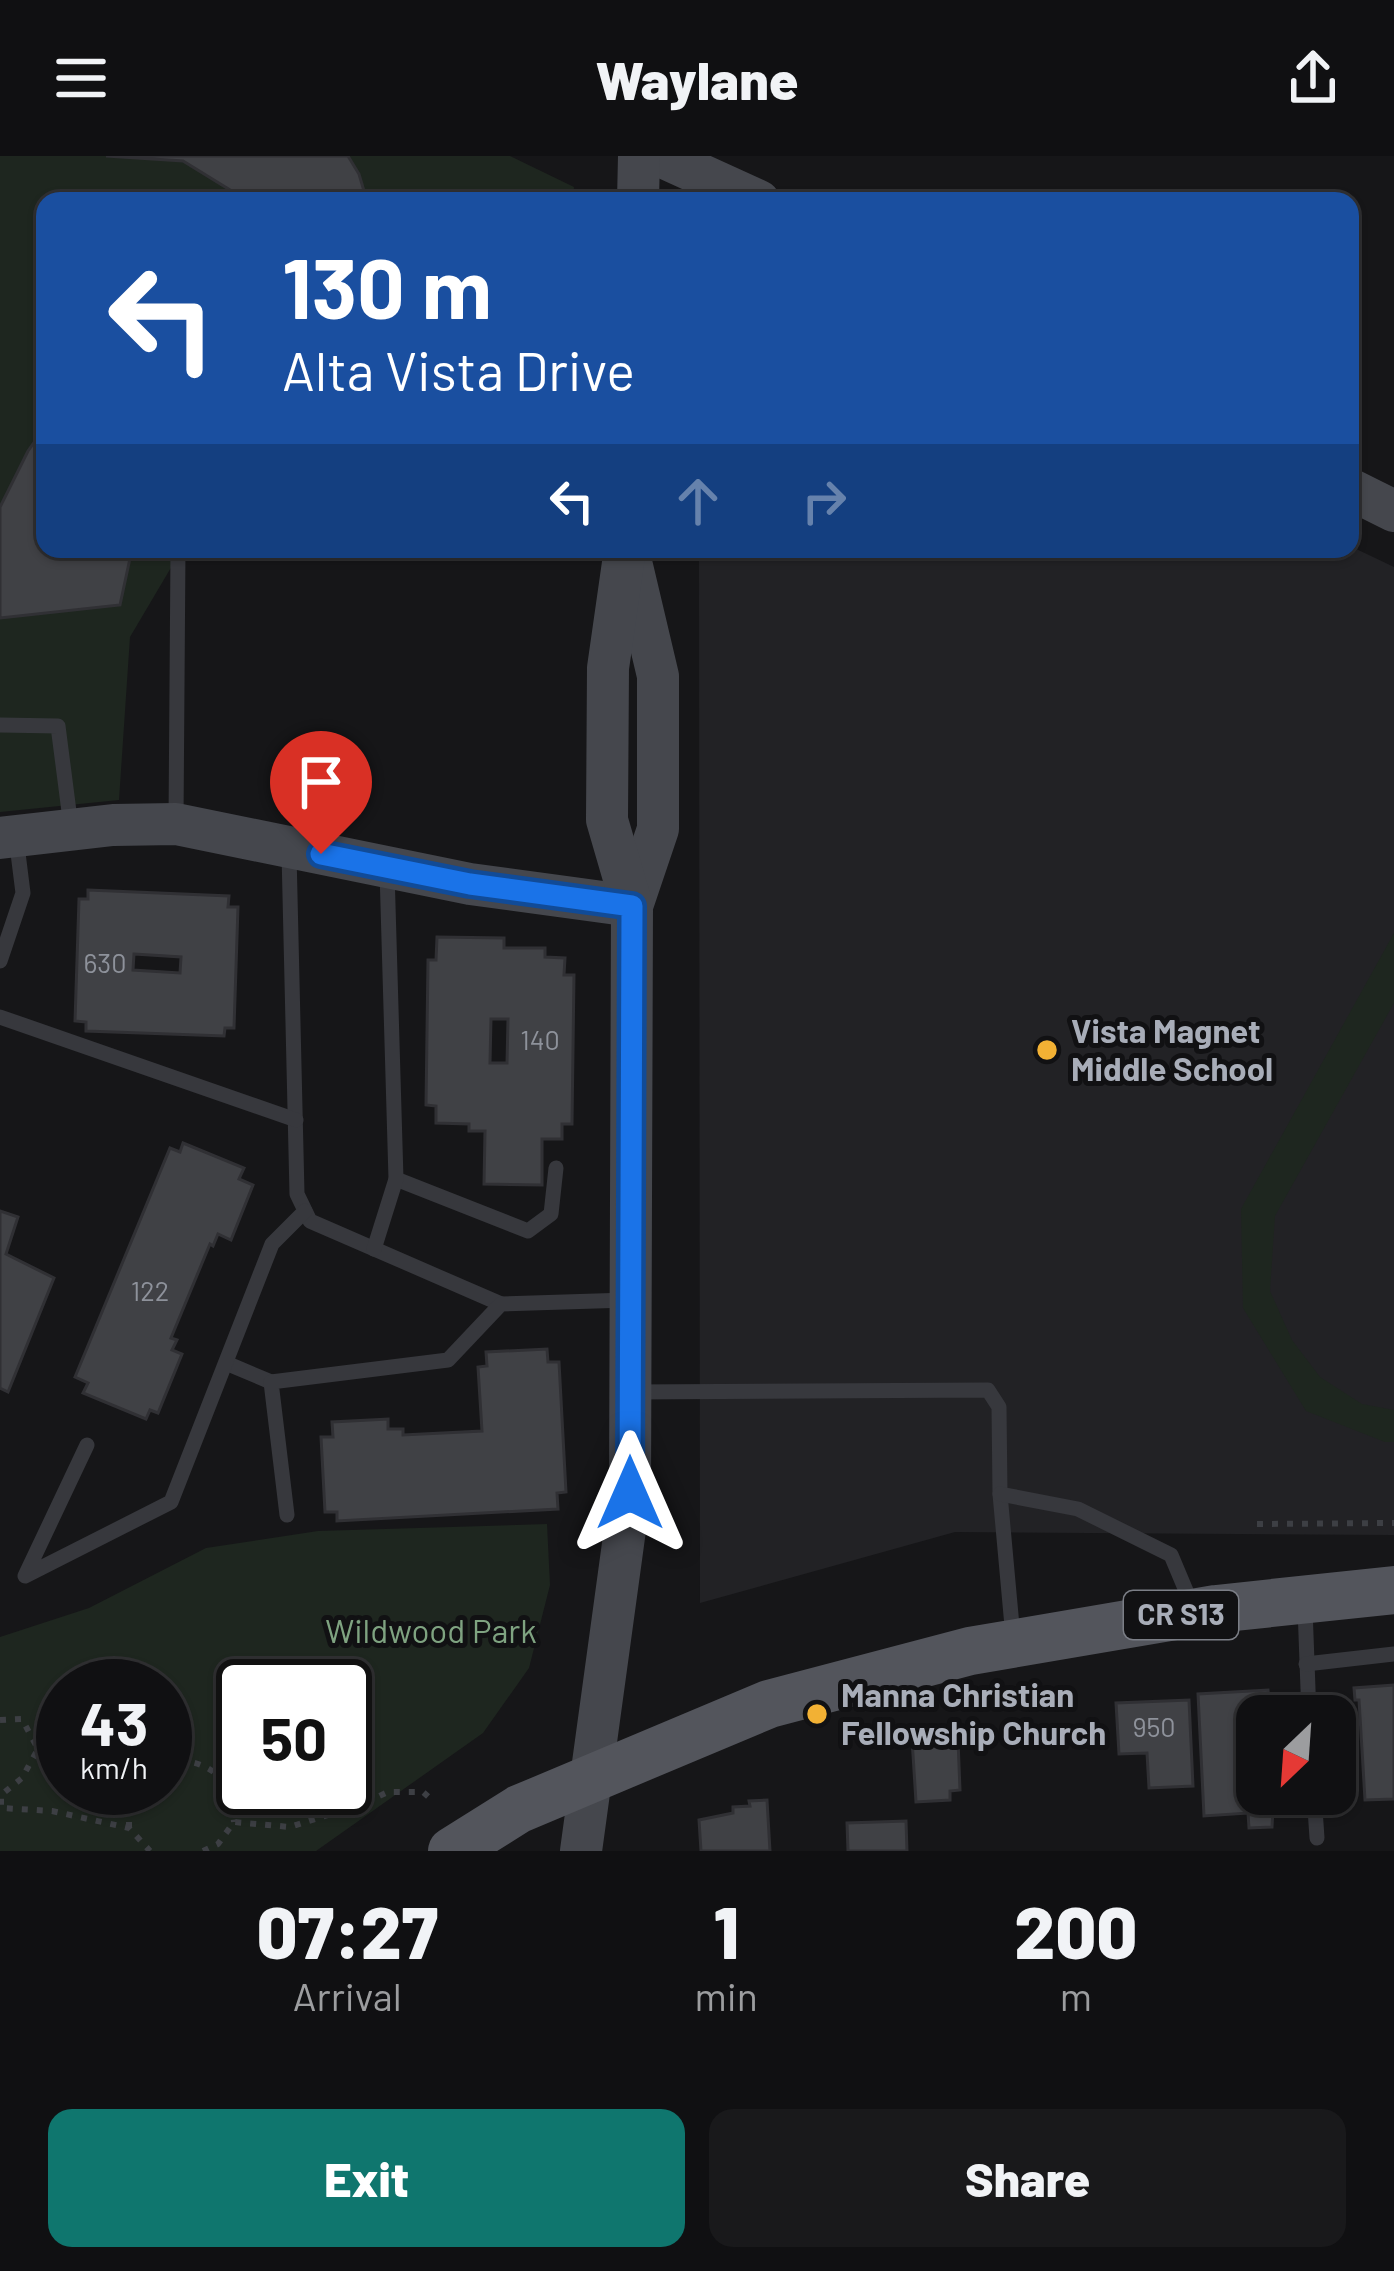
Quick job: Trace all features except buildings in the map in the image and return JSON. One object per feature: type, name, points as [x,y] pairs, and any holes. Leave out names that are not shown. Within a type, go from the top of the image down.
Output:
[{"type":"main road","points":[[638,192],[639,156]]},
{"type":"main road","points":[[660,156],[739,192]]},
{"type":"main road","points":[[1359,494],[1394,511]]},
{"type":"main road","points":[[581,1851],[630,1493],[632,906],[658,829],[658,676],[629,558]]},
{"type":"main road","points":[[8,837],[176,824],[470,884],[632,906]]},
{"type":"main road","name":"CR S13","points":[[452,1851],[518,1809],[769,1704],[970,1651],[1195,1612],[1394,1590]]},
{"type":"lane","points":[[176,824],[178,558]]},
{"type":"lane","points":[[0,725],[58,726],[71,830]]},
{"type":"lane","points":[[0,962],[23,893],[8,837]]},
{"type":"lane","points":[[288,847],[296,1194],[310,1221],[501,1304],[631,1300]]},
{"type":"lane","points":[[374,1249],[396,1179],[386,867]]},
{"type":"lane","points":[[0,1017],[296,1120]]},
{"type":"lane","points":[[396,1179],[528,1231],[551,1214],[556,1168]]},
{"type":"lane","points":[[87,1445],[25,1576],[171,1502],[272,1244],[305,1211]]},
{"type":"lane","points":[[226,1363],[271,1382],[448,1360],[501,1304]]},
{"type":"lane","points":[[271,1382],[286,1515]]},
{"type":"lane","points":[[630,1392],[988,1390],[1000,1407],[1000,1494],[1013,1644]]},
{"type":"lane","points":[[1000,1494],[1078,1510],[1171,1555],[1195,1612]]},
{"type":"lane","points":[[1304,1599],[1308,1695]]},
{"type":"lane","points":[[1306,1664],[1394,1654]]},
{"type":"lane","points":[[1315,1815],[1317,1838]]},
{"type":"path","points":[[1257,1524],[1394,1523]]},
{"type":"path","points":[[0,1720],[22,1719],[38,1749],[22,1778],[1,1795],[1,1808],[52,1811],[129,1828],[150,1851]]},
{"type":"path","points":[[192,1763],[208,1767],[230,1791],[234,1822],[218,1844],[203,1851]]},
{"type":"path","points":[[234,1822],[290,1827],[388,1792],[424,1792],[433,1801]]},
{"type":"path","points":[[129,1815],[129,1828]]},
{"type":"shaded area","name":"Vista Magnet Middle School","points":[[1359,550],[1394,567],[1394,1535],[955,1532],[700,1603],[699,558],[1359,558]]},
{"type":"green space","points":[[0,156],[510,156],[574,187],[574,192],[36,192],[36,558],[177,558],[130,637],[119,800],[0,812]]},
{"type":"green space","points":[[1394,933],[1394,1003],[1275,1216],[1270,1291],[1292,1340],[1320,1377],[1362,1404],[1394,1410],[1394,1442],[1385,1442],[1306,1411],[1243,1308],[1241,1209]]},
{"type":"green space","name":"Wildwood Park","points":[[547,1524],[550,1585],[529,1668],[483,1733],[372,1811],[372,1659],[216,1659],[216,1815],[367,1815],[316,1851],[0,1851],[0,1637],[89,1608],[206,1548],[318,1531]]},
{"type":"place","name":"Vista Magnet Middle School","points":[[1047,1050]]},
{"type":"place","name":"Manna Christian Fellowship Church","points":[[817,1714]]},
{"type":"route","points":[[321,854],[470,884],[632,906],[630,1493]]}]
